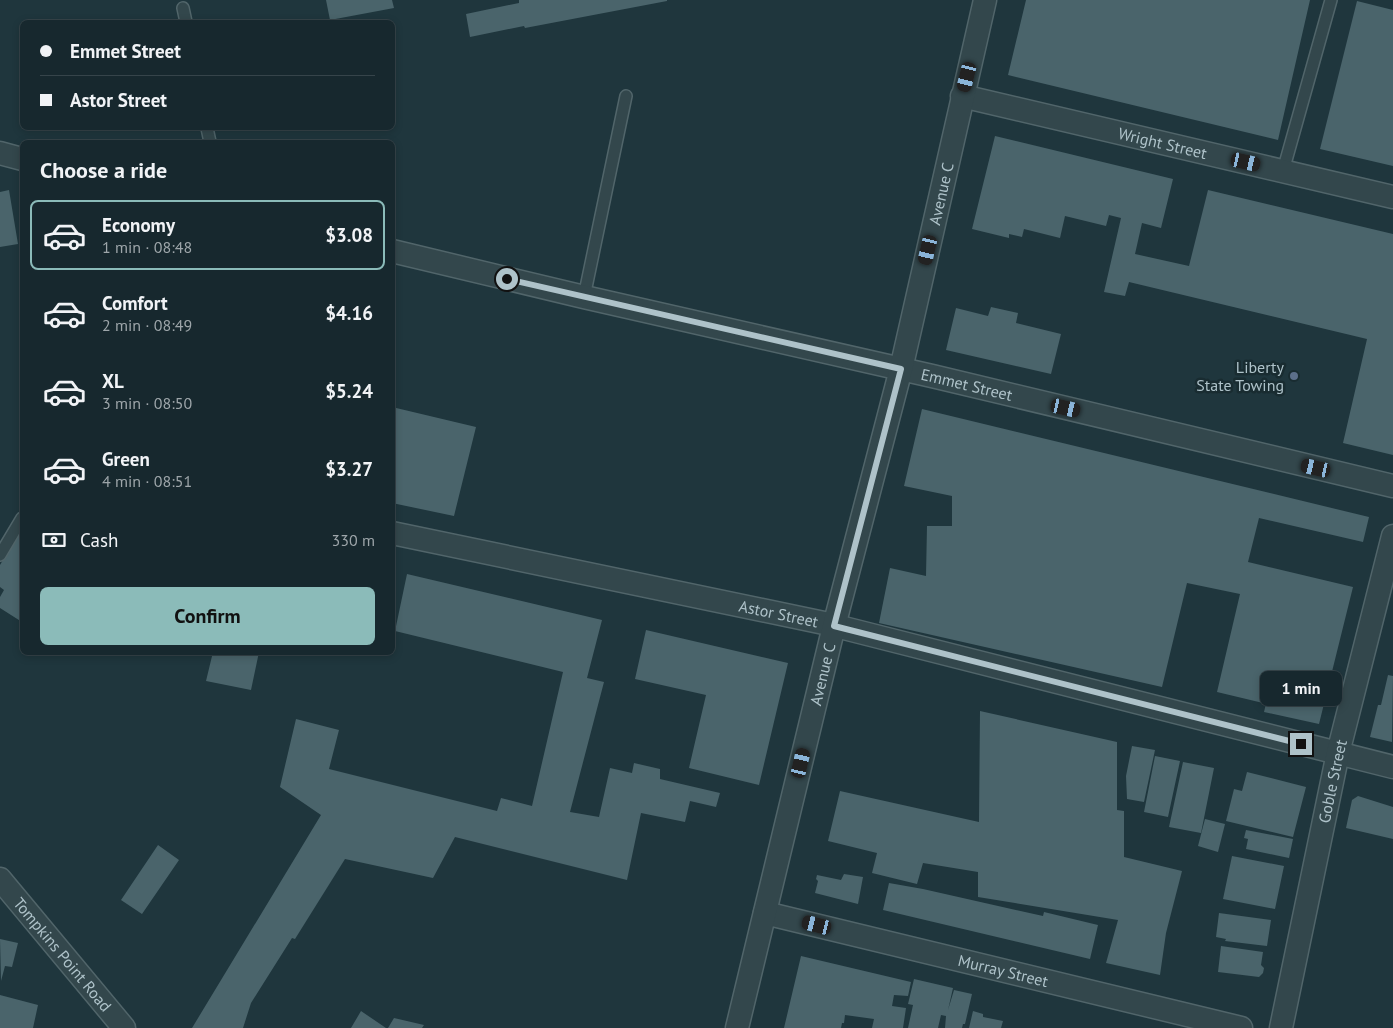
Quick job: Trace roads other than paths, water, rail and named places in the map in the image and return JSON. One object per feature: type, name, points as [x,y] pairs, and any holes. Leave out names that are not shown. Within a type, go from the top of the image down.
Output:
[{"type":"street","name":"Avenue C","points":[[737,1028],[834,626],[901,369],[985,0]]},
{"type":"street","name":"Wright Street","points":[[962,96],[1393,197]]},
{"type":"street","points":[[0,153],[20,158]]},
{"type":"street","name":"Emmet Street","points":[[395,252],[1393,486]]},
{"type":"street","name":"Astor Street","points":[[395,534],[834,626],[1393,767]]},
{"type":"street","name":"Goble Street","points":[[1281,1028],[1338,753],[1393,536]]},
{"type":"street","name":"Tompkins Point Road","points":[[0,879],[124,1028]]},
{"type":"street","name":"Murray Street","points":[[764,912],[1241,1028]]},
{"type":"lane","points":[[1283,171],[1331,0]]},
{"type":"lane","points":[[183,8],[186,20]]},
{"type":"lane","points":[[584,297],[626,96]]},
{"type":"lane","points":[[0,555],[20,521]]},
{"type":"place","name":"Liberty State Towing","points":[[1294,376]]}]
